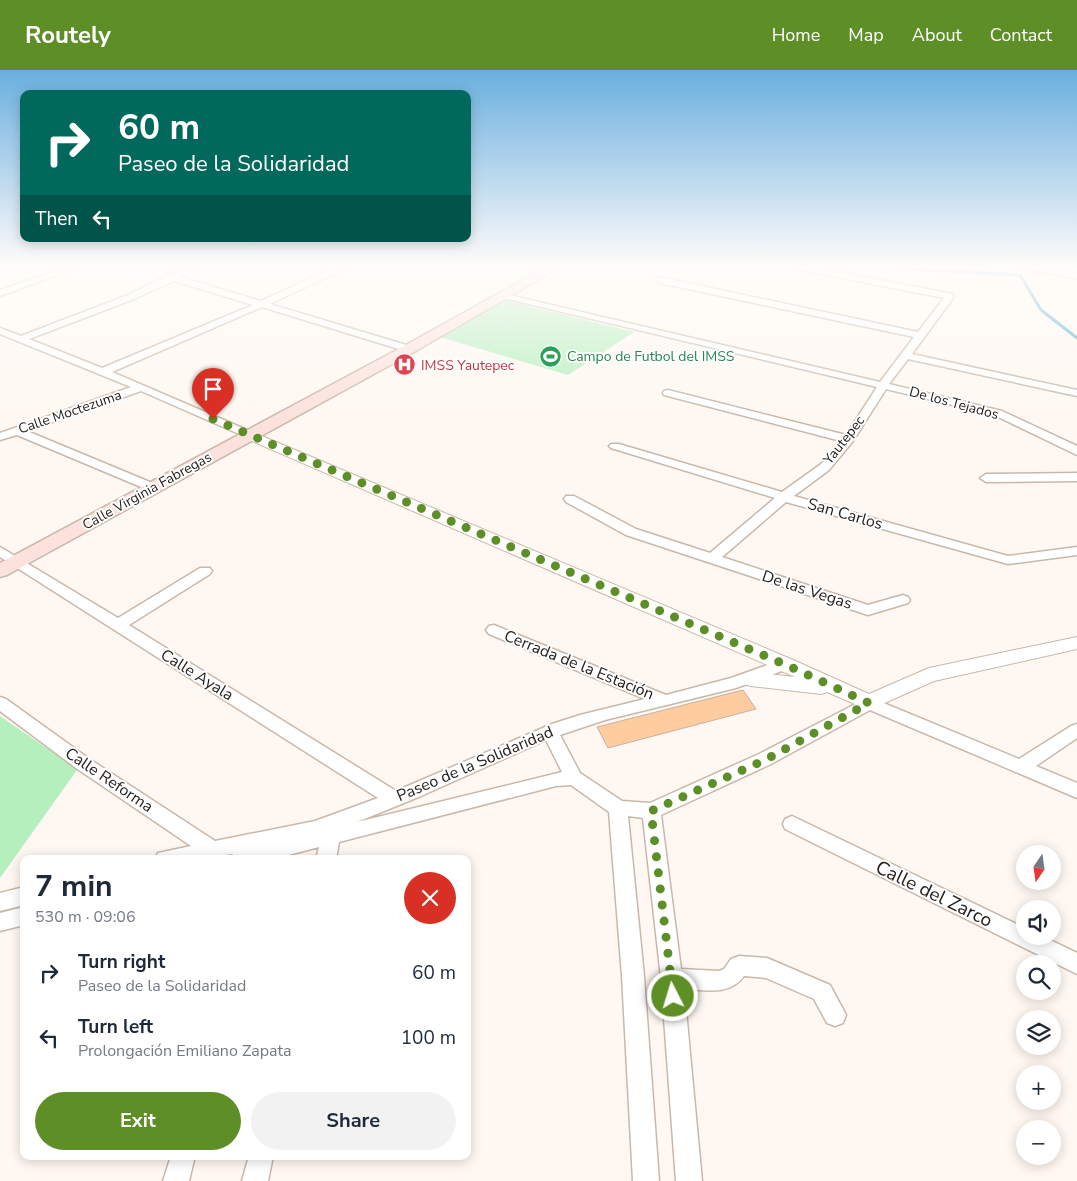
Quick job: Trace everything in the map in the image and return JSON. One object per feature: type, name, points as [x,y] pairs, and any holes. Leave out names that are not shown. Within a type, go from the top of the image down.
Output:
[{"type":"main road","name":"Calle Virginia Fabregas","points":[[0,571],[463,318]]},
{"type":"street","points":[[21,339],[74,318]]},
{"type":"street","points":[[102,372],[230,318]]},
{"type":"street","points":[[304,318],[409,349]]},
{"type":"street","name":"De los Tejados","points":[[601,318],[884,384],[998,413],[1077,452]]},
{"type":"street","points":[[842,318],[920,334]]},
{"type":"street","name":"Yautepec","points":[[712,560],[784,496],[825,467],[849,439],[884,384],[933,318]]},
{"type":"street","points":[[0,331],[141,387],[784,664],[869,703],[1077,791]]},
{"type":"street","points":[[905,355],[1077,393]]},
{"type":"street","name":"Calle Moctezuma","points":[[0,437],[141,387]]},
{"type":"street","points":[[668,393],[849,439]]},
{"type":"street","points":[[17,431],[153,488]]},
{"type":"street","name":"San Carlos","points":[[615,446],[1008,560],[1077,551]]},
{"type":"street","points":[[986,478],[1077,477]]},
{"type":"street","name":"De las Vegas","points":[[570,499],[631,532],[868,610],[903,600]]},
{"type":"street","name":"Calle Ayala","points":[[0,551],[394,799]]},
{"type":"street","points":[[118,625],[204,571]]},
{"type":"street","name":"Cerrada de la Estación","points":[[494,630],[663,700]]},
{"type":"street","points":[[550,732],[574,778],[618,808],[651,811],[765,760],[869,703],[929,675],[1016,654],[1077,643]]},
{"type":"street","name":"Paseo de la Solidaridad","points":[[214,854],[266,850],[297,844],[332,830],[394,799],[550,732],[580,721],[751,678],[784,664]]},
{"type":"street","points":[[751,678],[840,689]]},
{"type":"street","name":"Calle Reforma","points":[[0,703],[214,854]]},
{"type":"street","points":[[1021,767],[1077,730]]},
{"type":"street","name":"Paseo de la Solidaridad","points":[[266,850],[332,830],[556,778],[574,778]]},
{"type":"street","points":[[618,808],[633,976],[646,1181]]},
{"type":"street","points":[[651,811],[672,978],[689,1181]]},
{"type":"street","name":"Calle del Zarco","points":[[792,824],[1077,964]]},
{"type":"street","points":[[327,855],[332,830]]},
{"type":"street","points":[[252,855],[266,850]]},
{"type":"street","points":[[0,902],[20,897]]},
{"type":"street","points":[[0,922],[20,917]]},
{"type":"street","points":[[672,978],[719,981],[731,976],[739,966],[767,968],[822,992],[835,1016]]},
{"type":"street","points":[[176,1181],[182,1160]]},
{"type":"street","points":[[255,1181],[260,1160]]},
{"type":"green space","name":"Campo de Futbol del IMSS","points":[[474,318],[577,318],[634,332],[568,375],[440,337]]},
{"type":"green space","points":[[0,716],[48,749],[82,763],[0,878]]},
{"type":"building","points":[[743,690],[756,709],[608,748],[597,727]]},
{"type":"waterway","points":[[1051,318],[1077,338]]},
{"type":"place","name":"Campo de Futbol del IMSS","points":[[551,356]]},
{"type":"place","name":"IMSS Yautepec","points":[[405,365]]},
{"type":"route","points":[[213,419],[784,664],[869,703],[765,760],[651,811],[661,882],[673,996]]}]
